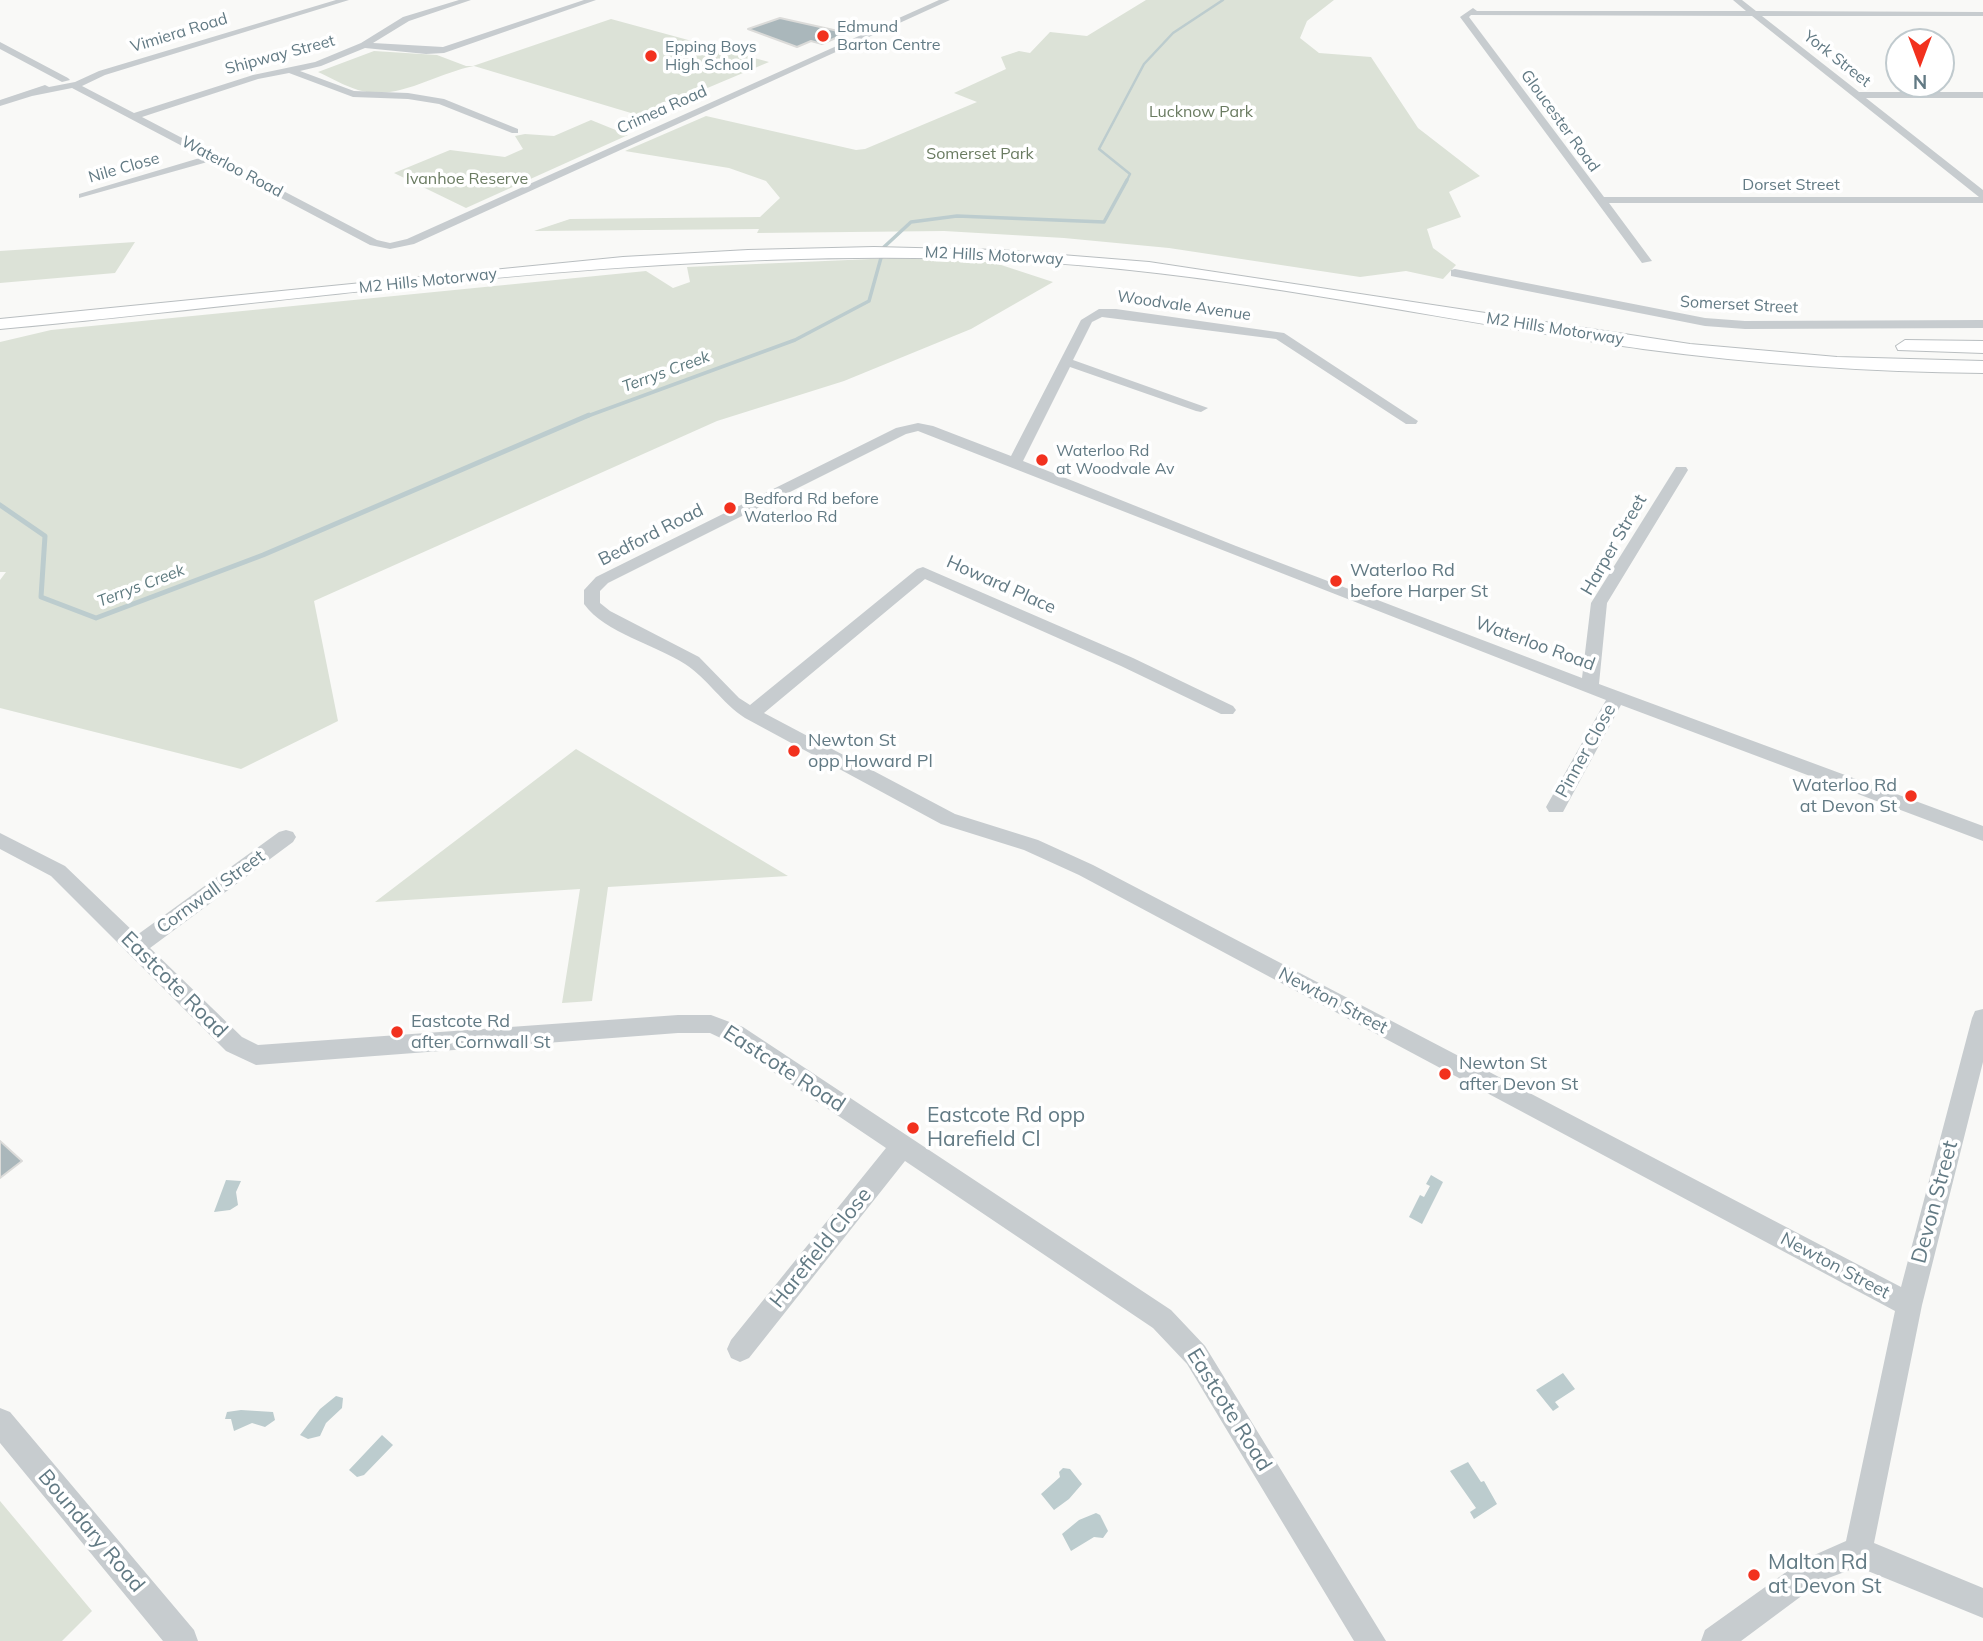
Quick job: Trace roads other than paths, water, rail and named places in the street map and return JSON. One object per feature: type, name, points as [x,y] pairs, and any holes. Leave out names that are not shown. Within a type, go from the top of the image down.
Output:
[{"type":"highway","name":"M2 Hills Motorway","points":[[0,324],[794,247]]},
{"type":"highway","name":"M2 Hills Motorway","points":[[0,313],[631,251],[794,247],[899,252],[1079,254],[1261,269],[1619,326],[1833,344]]},
{"type":"highway","name":"M2 Hills Motorway","points":[[1079,254],[1665,346],[1820,361],[1983,368]]},
{"type":"highway","points":[[1884,346],[1983,347]]},
{"type":"street","name":"Vimiera Road","points":[[0,103],[345,0]]},
{"type":"street","name":"Shipway Street","points":[[135,116],[256,76],[318,64],[364,45],[406,19],[467,0]]},
{"type":"street","points":[[364,45],[426,51],[444,50],[592,0]]},
{"type":"street","name":"Crimea Road","points":[[390,246],[410,242],[946,0]]},
{"type":"street","points":[[1477,0],[1472,13],[1983,14]]},
{"type":"street","name":"York Street","points":[[1737,0],[1983,197]]},
{"type":"street","name":"Gloucester Road","points":[[1472,13],[1464,17],[1646,261]]},
{"type":"street","name":"Waterloo Road","points":[[0,45],[374,243],[390,246]]},
{"type":"street","points":[[290,70],[353,94],[408,96],[442,101],[515,131]]},
{"type":"street","points":[[1858,95],[1983,95]]},
{"type":"street","name":"Nile Close","points":[[83,196],[213,157]]},
{"type":"street","name":"Dorset Street","points":[[1600,201],[1983,197]]},
{"type":"street","name":"Somerset Street","points":[[1455,273],[1705,322],[1983,324]]},
{"type":"street","name":"Woodvale Avenue","points":[[1016,461],[1087,320],[1099,313],[1116,313],[1280,336],[1411,421]]},
{"type":"street","points":[[1067,362],[1201,408]]},
{"type":"street","name":"Waterloo Road","points":[[918,427],[1016,461],[1230,549],[1983,834]]},
{"type":"street","name":"Bedford Road","points":[[751,714],[733,702],[693,661],[604,615],[592,604],[593,590],[602,580],[901,432],[918,427]]},
{"type":"street","name":"Harper Street","points":[[1590,686],[1599,603],[1681,470]]},
{"type":"street","name":"Howard Place","points":[[751,714],[923,572],[1227,710]]},
{"type":"street","name":"Pinner Close","points":[[1556,807],[1617,696]]},
{"type":"street","name":"Newton Street","points":[[751,714],[948,819],[1031,845],[1086,870],[1909,1305]]},
{"type":"street","name":"Cornwall Street","points":[[136,947],[286,837]]},
{"type":"street","name":"Eastcote Road","points":[[0,840],[58,871],[234,1044],[256,1055],[678,1024],[711,1024],[736,1034],[1162,1319],[1178,1333],[1196,1355],[1371,1641]]},
{"type":"street","name":"Devon Street","points":[[1858,1552],[1909,1305],[1983,1018]]},
{"type":"street","name":"Harefield Close","points":[[740,1349],[902,1147]]},
{"type":"street","name":"Boundary Road","points":[[0,1422],[183,1641]]},
{"type":"street","points":[[1716,1641],[1813,1570],[1834,1559],[1858,1552],[1898,1566],[1983,1603]]},
{"type":"waterway","name":"Terrys Creek","points":[[1127,180],[1130,174],[1099,149],[1144,64],[1173,33],[1223,0]]},
{"type":"waterway","name":"Terrys Creek","points":[[585,417],[795,340],[869,301],[884,247],[911,222],[957,216],[1104,222],[1127,180]]},
{"type":"waterway","name":"Terrys Creek","points":[[0,505],[45,536],[41,597],[96,618],[263,555],[589,415]]},
{"type":"place","name":"Edmund Barton Centre","points":[[823,36]]},
{"type":"place","name":"Epping Boys High School","points":[[651,56]]},
{"type":"place","name":"Waterloo Rd at Woodvale Av","points":[[1042,460]]},
{"type":"place","name":"Bedford Rd before Waterloo Rd","points":[[730,508]]},
{"type":"place","name":"Waterloo Rd before Harper St","points":[[1336,581]]},
{"type":"place","name":"Newton St opp Howard Pl","points":[[794,751]]},
{"type":"place","name":"Waterloo Rd at Devon St","points":[[1911,796]]},
{"type":"place","name":"Eastcote Rd after Cornwall St","points":[[397,1032]]},
{"type":"place","name":"Newton St after Devon St","points":[[1445,1074]]},
{"type":"place","name":"Eastcote Rd opp Harefield Cl","points":[[913,1128]]},
{"type":"place","name":"Malton Rd at Devon St","points":[[1754,1575]]},
{"type":"park label","name":"Lucknow Park","points":[[1201,112]]},
{"type":"park label","name":"Somerset Park","points":[[980,154]]},
{"type":"park label","name":"Ivanhoe Reserve","points":[[467,179]]}]
